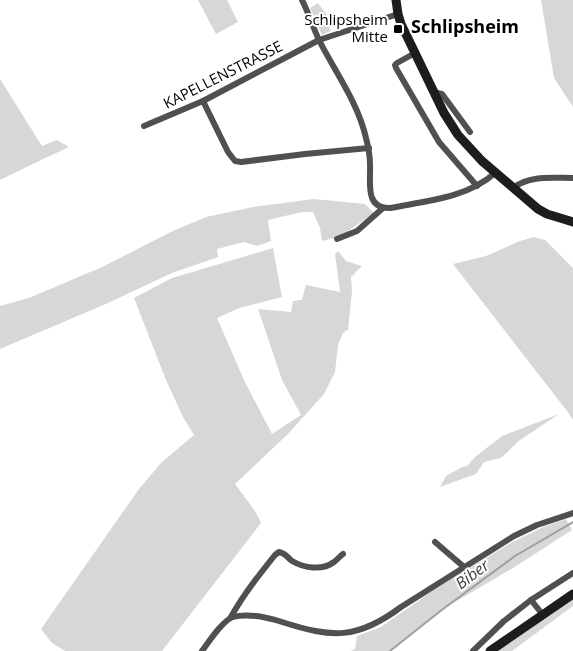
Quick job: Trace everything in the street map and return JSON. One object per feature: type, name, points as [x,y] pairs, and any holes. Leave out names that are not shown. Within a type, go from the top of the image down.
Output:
[{"type":"street","points":[[302,0],[319,40],[352,98],[363,125],[369,148],[370,191],[377,205],[383,208],[390,208],[454,195],[478,186],[495,173]]},
{"type":"street","points":[[396,0],[401,24],[433,92],[458,135],[495,173],[542,211],[573,222]]},
{"type":"street","name":"KAPELLENSTRASSE","points":[[144,126],[203,101],[319,40],[398,14]]},
{"type":"street","points":[[415,54],[396,62],[396,68],[439,142],[478,186]]},
{"type":"street","points":[[433,92],[442,94],[470,132]]},
{"type":"street","points":[[203,101],[228,152],[235,161],[241,162],[369,148]]},
{"type":"street","points":[[512,188],[525,181],[541,178],[573,178]]},
{"type":"street","points":[[337,239],[357,231],[383,208]]},
{"type":"street","points":[[232,617],[269,618],[322,633],[345,634],[365,628],[384,619],[514,536],[537,525],[573,513]]},
{"type":"street","points":[[435,542],[464,567]]},
{"type":"street","points":[[202,651],[222,626],[232,617],[239,603],[254,582],[279,552],[301,565],[310,567],[322,567],[334,563],[343,554]]},
{"type":"street","points":[[473,651],[504,621],[531,600],[573,573]]},
{"type":"street","points":[[490,651],[573,594]]},
{"type":"street","points":[[531,600],[542,615]]},
{"type":"shaded area","points":[[198,0],[227,0],[238,22],[216,34]]},
{"type":"shaded area","points":[[541,0],[573,0],[573,107],[554,78]]},
{"type":"shaded area","points":[[318,3],[329,18],[327,22],[331,31],[322,35],[310,8]]},
{"type":"shaded area","points":[[0,79],[42,146],[57,140],[69,147],[0,180]]},
{"type":"shaded area","points":[[314,199],[365,204],[374,213],[341,236],[322,241],[320,228],[313,212],[302,212],[268,220],[271,241],[257,246],[244,242],[217,249],[218,257],[172,273],[108,303],[0,349],[0,306],[29,298],[102,267],[173,231],[206,217],[253,207]]},
{"type":"shaded area","points":[[534,237],[545,240],[573,268],[573,420],[453,264],[486,256]]},
{"type":"shaded area","points":[[273,248],[282,297],[239,308],[217,318],[244,380],[272,434],[301,415],[282,380],[258,309],[291,312],[293,301],[302,300],[306,285],[340,292],[335,254],[338,251],[346,261],[362,266],[351,277],[352,291],[348,331],[343,333],[338,345],[335,372],[324,394],[288,434],[235,484],[253,507],[261,523],[162,651],[65,651],[52,643],[41,629],[139,489],[161,463],[194,435],[183,417],[166,380],[134,298],[172,278]]},
{"type":"shaded area","points":[[559,414],[520,440],[501,458],[484,462],[476,474],[440,487],[446,476],[467,466],[475,457],[502,436]]},
{"type":"shaded area","points":[[566,519],[572,530],[513,568],[443,609],[390,651],[351,651],[355,649],[357,636],[381,627],[434,590],[509,544],[543,527]]},
{"type":"shaded area","points":[[573,598],[573,606],[512,651],[496,651]]},
{"type":"waterway","name":"Biber","points":[[390,651],[515,556],[573,522]]},
{"type":"place","name":"Schlipsheim Mitte","points":[[398,29]]},
{"type":"district","name":"Schlipsheim","points":[[465,27]]}]
